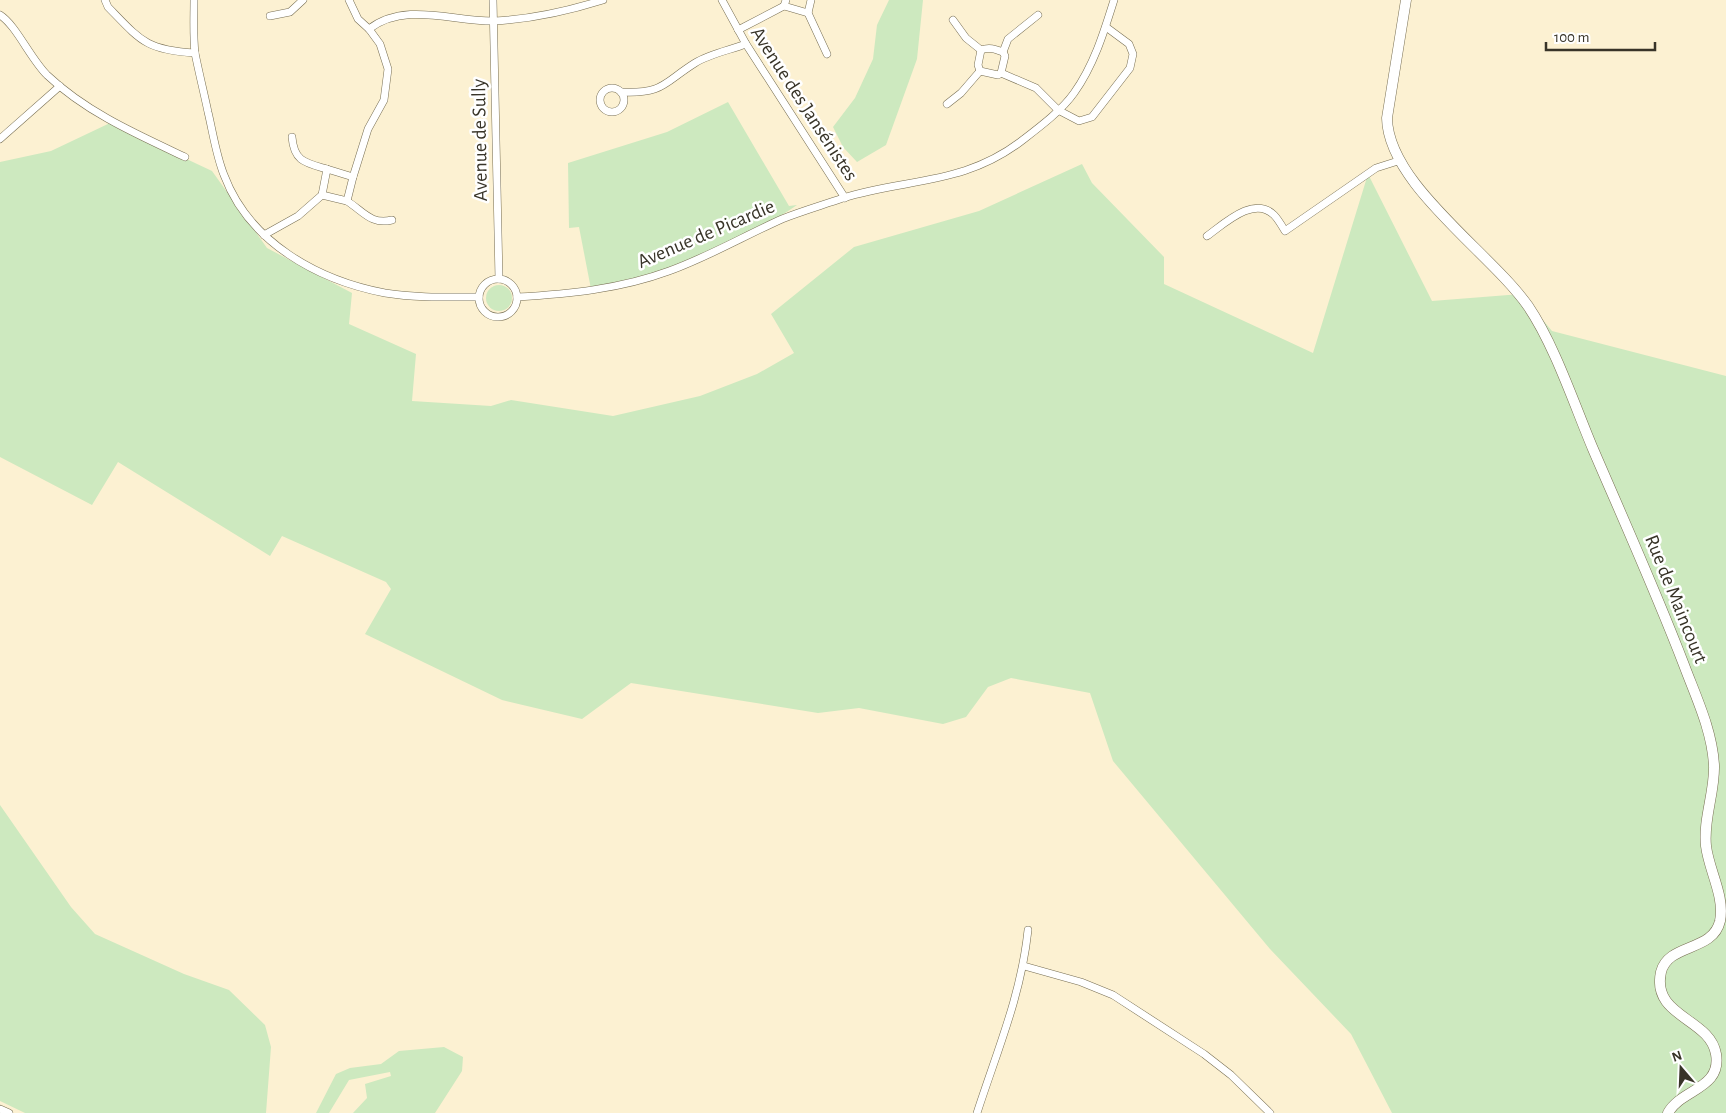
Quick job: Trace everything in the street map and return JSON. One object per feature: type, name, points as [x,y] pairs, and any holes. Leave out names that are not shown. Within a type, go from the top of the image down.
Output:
[{"type":"street","points":[[105,0],[108,7],[140,40],[166,51],[195,53]]},
{"type":"street","points":[[194,0],[195,53],[217,153],[224,176],[240,206],[264,235],[279,248],[307,266],[368,289],[406,295],[479,297]]},
{"type":"street","points":[[270,16],[290,12],[303,0]]},
{"type":"street","points":[[347,201],[368,129],[384,100],[388,83],[388,69],[380,44],[369,29],[358,19],[349,0]]},
{"type":"street","name":"Avenue de Sully","points":[[493,0],[499,279]]},
{"type":"street","points":[[369,29],[380,20],[406,14],[494,21],[543,16],[603,0]]},
{"type":"street","name":"Avenue des Jansénistes","points":[[722,0],[746,44],[845,198]]},
{"type":"street","points":[[811,0],[808,13],[827,54]]},
{"type":"street","name":"Avenue de Picardie","points":[[517,297],[570,294],[626,285],[676,268],[783,219],[845,198],[954,175],[989,161],[1023,140],[1058,110],[1073,94],[1088,69],[1106,27],[1114,0]]},
{"type":"street","name":"Rue de Maincourt","points":[[1406,0],[1387,118],[1389,136],[1398,161],[1422,191],[1510,284],[1527,305],[1547,341],[1672,633],[1707,730],[1714,766],[1705,836],[1707,851],[1719,894],[1720,919],[1712,936],[1667,961],[1661,970],[1661,979],[1662,990],[1669,1006],[1703,1032],[1712,1042],[1716,1051],[1716,1066],[1714,1074],[1702,1088],[1678,1101],[1668,1113]]},
{"type":"street","points":[[738,30],[785,3],[808,13]]},
{"type":"street","points":[[0,15],[11,25],[32,58],[60,86],[111,121],[185,157]]},
{"type":"street","points":[[1001,73],[1005,56],[1003,52],[1008,39],[1038,15]]},
{"type":"street","points":[[953,20],[966,38],[981,50]]},
{"type":"street","points":[[980,71],[998,75],[1001,73],[1036,88],[1058,110],[1079,121],[1092,117],[1130,68],[1133,54],[1129,44],[1106,27]]},
{"type":"street","points":[[622,92],[642,93],[665,86],[696,62],[746,44]]},
{"type":"street","points":[[981,50],[986,48],[1003,52]]},
{"type":"street","points":[[980,71],[978,65],[981,50]]},
{"type":"street","points":[[947,104],[962,92],[980,71]]},
{"type":"street","points":[[0,139],[60,86]]},
{"type":"street","points":[[292,137],[293,150],[304,163],[353,177]]},
{"type":"street","points":[[1208,236],[1238,213],[1258,208],[1267,210],[1274,215],[1286,231],[1376,168],[1398,161]]},
{"type":"street","points":[[264,235],[298,216],[322,195],[328,169]]},
{"type":"street","points":[[322,195],[347,201],[370,219],[381,223],[392,220]]},
{"type":"street","points":[[499,279],[513,287],[517,297],[514,308],[500,317],[485,312],[479,297],[483,286],[499,279]]},
{"type":"street","points":[[977,1113],[1016,999],[1024,966],[1028,930]]},
{"type":"street","points":[[1024,966],[1081,982],[1113,995],[1224,1070],[1270,1113]]},
{"type":"street","points":[[0,1109],[9,1113]]},
{"type":"green space","points":[[889,0],[923,0],[917,59],[886,145],[857,162],[843,147],[833,127],[855,98],[873,59],[877,25]]},
{"type":"green space","points":[[728,102],[789,206],[797,205],[748,235],[695,260],[634,280],[591,289],[579,227],[569,228],[568,163],[667,132]]},
{"type":"green space","points":[[110,123],[212,171],[267,248],[352,293],[349,324],[416,354],[412,401],[491,406],[511,400],[613,416],[700,396],[757,374],[794,353],[771,314],[854,247],[979,211],[1082,164],[1092,183],[1164,257],[1164,284],[1313,353],[1368,174],[1432,301],[1521,294],[1552,331],[1726,376],[1726,1113],[1392,1113],[1351,1034],[1270,949],[1113,761],[1090,693],[1011,678],[988,687],[966,717],[943,724],[859,708],[818,713],[631,683],[582,719],[502,700],[365,634],[391,589],[386,582],[282,536],[270,556],[118,462],[92,505],[0,457],[0,162],[51,151]]},
{"type":"green space","points":[[499,285],[508,289],[512,298],[508,307],[499,311],[490,307],[486,298],[490,289]]},
{"type":"green space","points":[[0,805],[71,907],[95,934],[184,974],[229,990],[265,1025],[271,1047],[266,1113],[25,1113],[0,1101]]},
{"type":"green space","points":[[444,1047],[463,1057],[462,1071],[435,1113],[353,1113],[367,1098],[365,1084],[391,1076],[390,1072],[349,1080],[329,1113],[316,1113],[336,1074],[350,1068],[381,1064],[399,1051]]}]
